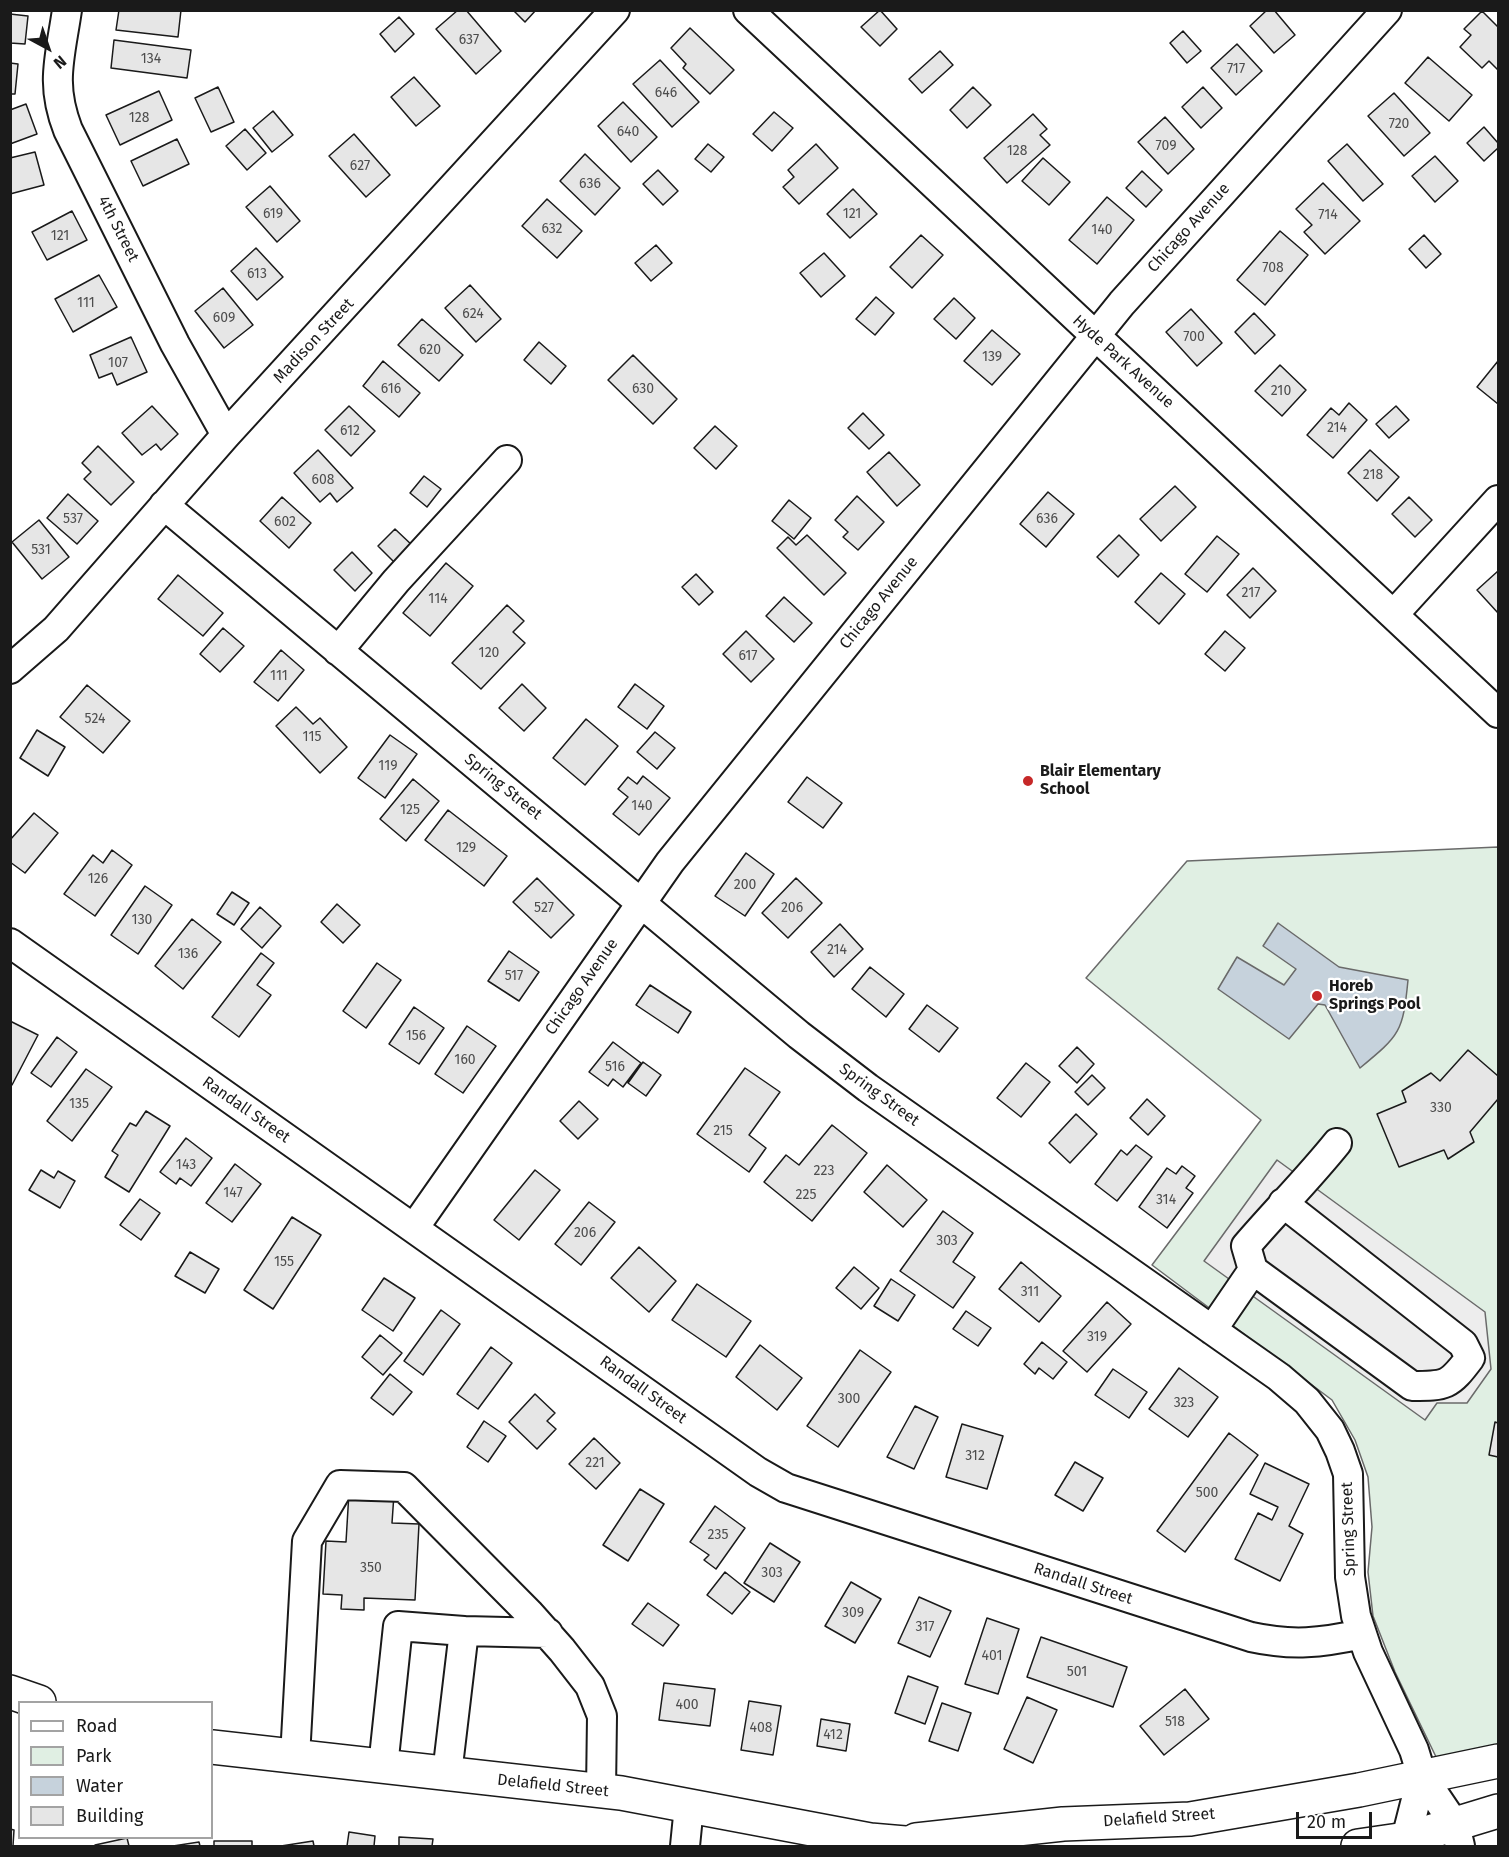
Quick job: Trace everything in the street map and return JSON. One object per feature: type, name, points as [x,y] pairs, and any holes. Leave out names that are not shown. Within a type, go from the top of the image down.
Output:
[{"type":"main road","points":[[10,1692],[36,1701]]},
{"type":"main road","name":"Delafield Street","points":[[213,1747],[601,1791],[689,1806],[845,1841],[940,1846]]},
{"type":"main road","name":"Delafield Street","points":[[893,1842],[1064,1824],[1190,1820],[1498,1761]]},
{"type":"main road","points":[[1358,1846],[1408,1843],[1458,1836],[1498,1811]]},
{"type":"street","name":"4th Street","points":[[67,10],[56,84],[58,104],[68,130],[175,344],[226,435]]},
{"type":"street","name":"Madison Street","points":[[10,669],[56,629],[226,435],[615,10]]},
{"type":"street","name":"Hyde Park Avenue","points":[[748,10],[1498,713]]},
{"type":"street","name":"Chicago Avenue","points":[[414,1228],[670,862],[1095,337],[1218,196],[1387,10]]},
{"type":"street","points":[[338,651],[396,581],[507,460]]},
{"type":"street","points":[[1394,614],[1498,500]]},
{"type":"street","name":"Spring Street","points":[[164,505],[799,1035],[868,1088],[1279,1377],[1307,1401],[1330,1430],[1348,1474],[1350,1577],[1362,1634],[1414,1750],[1422,1776]]},
{"type":"street","name":"Randall Street","points":[[10,943],[758,1472],[786,1488],[1251,1637],[1295,1644],[1328,1642],[1362,1634]]},
{"type":"street","points":[[1282,1203],[1463,1344],[1470,1358],[1453,1380],[1441,1387],[1412,1386],[1253,1270],[1246,1246],[1282,1203],[1303,1186],[1337,1143]]},
{"type":"street","points":[[1212,1330],[1253,1270]]},
{"type":"street","points":[[295,1757],[307,1540],[340,1485],[404,1487],[548,1633],[590,1686],[602,1716],[601,1791]]},
{"type":"street","points":[[383,1767],[398,1626],[464,1631],[548,1633]]},
{"type":"street","points":[[447,1774],[464,1631]]},
{"type":"street","points":[[1422,1776],[1458,1836]]},
{"type":"street","points":[[1408,1843],[1422,1776]]},
{"type":"street","points":[[685,1846],[689,1806]]},
{"type":"green space","points":[[1498,847],[1498,1745],[1438,1761],[1395,1672],[1373,1616],[1368,1572],[1372,1527],[1368,1477],[1355,1440],[1332,1400],[1152,1265],[1261,1120],[1086,978],[1187,861]]},
{"type":"shaded area","points":[[1277,1160],[1485,1312],[1491,1369],[1467,1403],[1437,1403],[1425,1420],[1204,1261]]},
{"type":"water","name":"Horeb Springs Pool","points":[[1278,923],[1339,967],[1408,980],[1404,1011],[1397,1031],[1384,1048],[1360,1068],[1325,1005],[1318,1004],[1289,1039],[1218,989],[1237,957],[1284,985],[1296,969],[1263,946]]},
{"type":"building","points":[[119,10],[181,10],[178,37],[116,30]]},
{"type":"building","points":[[458,10],[466,10],[501,51],[476,74],[436,29]]},
{"type":"building","points":[[513,10],[536,10],[525,22]]},
{"type":"building","points":[[880,10],[897,29],[880,46],[861,27]]},
{"type":"building","points":[[1267,10],[1274,10],[1295,35],[1274,53],[1250,26]]},
{"type":"building","points":[[1482,11],[1498,27],[1498,70],[1489,61],[1482,68],[1460,47],[1471,35],[1464,29]]},
{"type":"building","points":[[10,14],[28,16],[25,44],[10,43]]},
{"type":"building","points":[[399,17],[414,34],[395,52],[380,34]]},
{"type":"building","points":[[690,28],[734,70],[710,94],[683,68],[686,64],[671,48]]},
{"type":"building","points":[[1183,31],[1201,51],[1187,63],[1170,43]]},
{"type":"building","points":[[114,40],[191,50],[187,78],[111,68]]},
{"type":"building","points":[[1237,44],[1262,71],[1236,95],[1211,68]]},
{"type":"building","points":[[940,51],[953,65],[922,93],[909,79]]},
{"type":"building","points":[[1428,57],[1472,95],[1449,121],[1405,83]]},
{"type":"building","points":[[660,60],[699,102],[672,127],[633,84]]},
{"type":"building","points":[[10,63],[18,64],[15,94],[10,94]]},
{"type":"building","points":[[414,77],[440,106],[416,126],[391,97]]},
{"type":"building","points":[[218,87],[234,122],[211,132],[195,98]]},
{"type":"building","points":[[973,87],[991,105],[967,128],[950,110]]},
{"type":"building","points":[[1203,87],[1222,108],[1201,128],[1182,107]]},
{"type":"building","points":[[159,91],[172,120],[120,145],[106,115]]},
{"type":"building","points":[[1394,93],[1430,133],[1404,156],[1368,116]]},
{"type":"building","points":[[623,102],[657,137],[631,162],[598,126]]},
{"type":"building","points":[[26,104],[37,134],[10,144],[10,110]]},
{"type":"building","points":[[273,111],[293,135],[272,152],[253,128]]},
{"type":"building","points":[[774,112],[793,128],[772,151],[753,134]]},
{"type":"building","points":[[1033,114],[1047,129],[1040,135],[1050,145],[1007,183],[984,158]]},
{"type":"building","points":[[1165,117],[1194,149],[1168,174],[1138,142]]},
{"type":"building","points":[[1484,127],[1498,143],[1498,148],[1484,161],[1467,143]]},
{"type":"building","points":[[245,129],[266,153],[247,170],[226,146]]},
{"type":"building","points":[[354,134],[390,175],[366,197],[329,156]]},
{"type":"building","points":[[177,139],[189,164],[143,186],[131,161]]},
{"type":"building","points":[[708,144],[724,157],[711,172],[695,159]]},
{"type":"building","points":[[816,144],[838,168],[799,204],[783,187],[794,177],[788,170]]},
{"type":"building","points":[[1347,144],[1383,184],[1363,201],[1328,161]]},
{"type":"building","points":[[35,152],[44,185],[10,194],[10,158]]},
{"type":"building","points":[[585,154],[620,188],[595,215],[560,181]]},
{"type":"building","points":[[1435,156],[1458,181],[1435,202],[1412,176]]},
{"type":"building","points":[[1043,158],[1070,182],[1049,205],[1022,181]]},
{"type":"building","points":[[658,170],[678,191],[663,205],[643,184]]},
{"type":"building","points":[[1142,171],[1162,190],[1146,207],[1126,188]]},
{"type":"building","points":[[1323,183],[1360,221],[1325,254],[1304,232],[1312,225],[1296,209]]},
{"type":"building","points":[[270,186],[300,221],[277,242],[246,207]]},
{"type":"building","points":[[853,189],[877,214],[850,238],[827,214]]},
{"type":"building","points":[[1107,197],[1134,220],[1097,264],[1069,240]]},
{"type":"building","points":[[547,199],[582,231],[557,258],[522,226]]},
{"type":"building","points":[[72,211],[87,240],[47,260],[32,232]]},
{"type":"building","points":[[1280,231],[1308,255],[1265,305],[1237,280]]},
{"type":"building","points":[[921,235],[943,255],[912,288],[890,267]]},
{"type":"building","points":[[1424,235],[1441,254],[1426,268],[1409,249]]},
{"type":"building","points":[[656,245],[672,263],[651,281],[635,263]]},
{"type":"building","points":[[256,248],[283,277],[257,300],[231,271]]},
{"type":"building","points":[[824,253],[845,276],[821,297],[800,273]]},
{"type":"building","points":[[99,275],[117,307],[73,332],[55,299]]},
{"type":"building","points":[[470,285],[501,319],[476,342],[445,308]]},
{"type":"building","points":[[223,288],[253,325],[224,348],[195,311]]},
{"type":"building","points":[[876,297],[894,313],[875,335],[856,319]]},
{"type":"building","points":[[954,298],[975,318],[956,339],[934,319]]},
{"type":"building","points":[[1191,309],[1222,343],[1197,366],[1166,332]]},
{"type":"building","points":[[1254,313],[1275,335],[1255,354],[1235,332]]},
{"type":"building","points":[[422,319],[463,355],[439,381],[398,345]]},
{"type":"building","points":[[992,330],[1020,354],[992,385],[964,361]]},
{"type":"building","points":[[131,337],[147,372],[117,385],[112,373],[99,378],[90,355]]},
{"type":"building","points":[[539,342],[566,366],[551,384],[524,360]]},
{"type":"building","points":[[633,355],[677,399],[653,424],[608,380]]},
{"type":"building","points":[[383,361],[420,393],[399,417],[363,386]]},
{"type":"building","points":[[1498,361],[1498,404],[1477,387]]},
{"type":"building","points":[[1280,365],[1306,390],[1282,416],[1255,391]]},
{"type":"building","points":[[1349,403],[1367,420],[1333,458],[1307,435],[1331,408],[1339,415]]},
{"type":"building","points":[[152,406],[178,434],[161,450],[156,444],[142,455],[122,433]]},
{"type":"building","points":[[349,406],[375,431],[351,456],[325,430]]},
{"type":"building","points":[[1396,406],[1409,420],[1389,438],[1376,424]]},
{"type":"building","points":[[863,413],[884,435],[869,449],[848,428]]},
{"type":"building","points":[[715,426],[737,446],[716,469],[694,448]]},
{"type":"building","points":[[98,446],[134,482],[111,505],[84,479],[91,472],[82,463]]},
{"type":"building","points":[[318,450],[353,488],[337,502],[330,493],[320,502],[294,473]]},
{"type":"building","points":[[1370,450],[1399,477],[1377,501],[1348,473]]},
{"type":"building","points":[[889,452],[920,485],[897,506],[867,472]]},
{"type":"building","points":[[424,476],[441,489],[427,507],[410,493]]},
{"type":"building","points":[[1175,486],[1196,507],[1161,541],[1140,519]]},
{"type":"building","points":[[1048,492],[1074,514],[1046,547],[1020,524]]},
{"type":"building","points":[[68,494],[98,521],[77,544],[47,518]]},
{"type":"building","points":[[857,496],[884,522],[858,550],[843,537],[848,532],[835,520]]},
{"type":"building","points":[[282,497],[311,523],[289,548],[260,521]]},
{"type":"building","points":[[1409,497],[1432,520],[1415,537],[1392,514]]},
{"type":"building","points":[[789,500],[811,518],[794,539],[772,521]]},
{"type":"building","points":[[39,520],[69,557],[42,579],[12,542]]},
{"type":"building","points":[[395,529],[414,547],[397,565],[378,546]]},
{"type":"building","points":[[807,535],[846,573],[824,595],[777,548],[788,537],[796,545]]},
{"type":"building","points":[[1119,535],[1139,555],[1118,577],[1097,557]]},
{"type":"building","points":[[1217,536],[1239,554],[1207,592],[1185,574]]},
{"type":"building","points":[[352,552],[372,573],[355,591],[334,570]]},
{"type":"building","points":[[446,563],[473,586],[430,636],[403,613]]},
{"type":"building","points":[[1253,568],[1276,591],[1250,618],[1227,595]]},
{"type":"building","points":[[1498,571],[1498,613],[1477,590]]},
{"type":"building","points":[[1161,573],[1185,594],[1159,624],[1135,602]]},
{"type":"building","points":[[696,574],[713,592],[699,605],[682,587]]},
{"type":"building","points":[[178,575],[223,613],[203,636],[158,599]]},
{"type":"building","points":[[784,597],[812,623],[794,642],[766,616]]},
{"type":"building","points":[[507,605],[524,621],[513,632],[525,643],[481,689],[452,663]]},
{"type":"building","points":[[223,628],[244,646],[220,672],[200,654]]},
{"type":"building","points":[[746,631],[774,659],[751,682],[723,654]]},
{"type":"building","points":[[1225,631],[1245,648],[1225,671],[1205,654]]},
{"type":"building","points":[[281,650],[304,670],[278,701],[254,682]]},
{"type":"building","points":[[522,684],[546,708],[524,731],[499,708]]},
{"type":"building","points":[[635,684],[664,706],[647,729],[618,707]]},
{"type":"building","points":[[87,685],[130,721],[103,753],[60,717]]},
{"type":"building","points":[[296,707],[313,724],[320,718],[347,747],[320,773],[276,726]]},
{"type":"building","points":[[586,719],[618,746],[585,785],[553,758]]},
{"type":"building","points":[[37,730],[65,747],[48,776],[20,758]]},
{"type":"building","points":[[655,732],[675,748],[657,769],[637,752]]},
{"type":"building","points":[[390,735],[417,754],[385,798],[358,778]]},
{"type":"building","points":[[643,776],[670,798],[639,835],[613,814],[628,797],[618,789],[628,777],[637,784]]},
{"type":"building","points":[[807,777],[842,803],[823,828],[788,802]]},
{"type":"building","points":[[413,779],[439,801],[406,841],[380,819]]},
{"type":"building","points":[[448,810],[507,856],[484,886],[425,840]]},
{"type":"building","points":[[34,813],[58,833],[25,873],[10,862],[10,840]]},
{"type":"building","points":[[112,850],[132,865],[95,916],[64,894],[93,855],[103,863]]},
{"type":"building","points":[[746,853],[774,874],[745,916],[715,896]]},
{"type":"building","points":[[537,878],[574,915],[551,938],[513,902]]},
{"type":"building","points":[[796,878],[822,903],[788,938],[762,913]]},
{"type":"building","points":[[145,886],[172,905],[138,954],[111,935]]},
{"type":"building","points":[[232,892],[249,903],[234,925],[217,914]]},
{"type":"building","points":[[337,904],[360,925],[343,943],[321,922]]},
{"type":"building","points":[[260,907],[281,926],[262,948],[241,929]]},
{"type":"building","points":[[192,919],[221,942],[183,989],[155,966]]},
{"type":"building","points":[[840,924],[863,949],[834,977],[811,952]]},
{"type":"building","points":[[509,951],[539,972],[519,1001],[488,981]]},
{"type":"building","points":[[261,953],[274,963],[257,985],[271,995],[239,1037],[212,1017]]},
{"type":"building","points":[[377,963],[401,980],[366,1028],[343,1011]]},
{"type":"building","points":[[870,967],[904,994],[886,1017],[852,989]]},
{"type":"building","points":[[650,985],[691,1012],[678,1033],[636,1005]]},
{"type":"building","points":[[927,1005],[958,1028],[939,1052],[909,1029]]},
{"type":"building","points":[[414,1007],[444,1028],[419,1064],[389,1044]]},
{"type":"building","points":[[10,1021],[38,1035],[12,1085],[10,1084]]},
{"type":"building","points":[[467,1026],[496,1046],[463,1093],[435,1074]]},
{"type":"building","points":[[57,1037],[77,1052],[51,1087],[31,1073]]},
{"type":"building","points":[[613,1042],[641,1063],[623,1087],[613,1079],[608,1086],[589,1072]]},
{"type":"building","points":[[1077,1047],[1094,1064],[1077,1083],[1059,1066]]},
{"type":"building","points":[[1468,1050],[1498,1076],[1498,1099],[1470,1132],[1474,1142],[1448,1159],[1444,1150],[1399,1167],[1377,1114],[1406,1102],[1402,1091],[1431,1073],[1440,1081]]},
{"type":"building","points":[[643,1062],[661,1075],[646,1096],[628,1083]]},
{"type":"building","points":[[1026,1063],[1050,1082],[1021,1117],[997,1098]]},
{"type":"building","points":[[745,1068],[780,1092],[749,1135],[766,1148],[749,1172],[697,1134]]},
{"type":"building","points":[[86,1069],[112,1087],[72,1141],[47,1121]]},
{"type":"building","points":[[1092,1075],[1105,1088],[1088,1105],[1075,1092]]},
{"type":"building","points":[[1147,1099],[1165,1116],[1148,1135],[1130,1118]]},
{"type":"building","points":[[579,1101],[598,1119],[578,1139],[560,1121]]},
{"type":"building","points":[[146,1111],[170,1126],[129,1192],[105,1177],[118,1155],[112,1151],[130,1123],[136,1126]]},
{"type":"building","points":[[1076,1114],[1097,1134],[1070,1163],[1049,1143]]},
{"type":"building","points":[[832,1125],[867,1153],[812,1221],[764,1182],[786,1155],[799,1165]]},
{"type":"building","points":[[186,1138],[212,1158],[191,1186],[180,1178],[176,1184],[160,1172]]},
{"type":"building","points":[[1136,1145],[1152,1157],[1117,1201],[1095,1184],[1121,1150],[1127,1155]]},
{"type":"building","points":[[235,1164],[261,1184],[232,1222],[206,1203]]},
{"type":"building","points":[[887,1165],[927,1200],[903,1227],[864,1192]]},
{"type":"building","points":[[1182,1166],[1195,1176],[1186,1188],[1193,1193],[1167,1228],[1139,1207],[1167,1168],[1176,1174]]},
{"type":"building","points":[[41,1170],[54,1178],[58,1171],[75,1181],[60,1208],[29,1190]]},
{"type":"building","points":[[535,1170],[560,1190],[519,1240],[494,1220]]},
{"type":"building","points":[[140,1199],[160,1213],[141,1240],[120,1225]]},
{"type":"building","points":[[589,1202],[615,1222],[581,1265],[555,1244]]},
{"type":"building","points":[[943,1211],[973,1233],[953,1262],[975,1277],[953,1308],[900,1271]]},
{"type":"building","points":[[292,1217],[321,1235],[273,1309],[244,1290]]},
{"type":"building","points":[[639,1247],[676,1281],[649,1312],[611,1278]]},
{"type":"building","points":[[190,1252],[219,1269],[205,1293],[175,1276]]},
{"type":"building","points":[[1021,1262],[1061,1296],[1039,1322],[999,1289]]},
{"type":"building","points":[[854,1267],[879,1288],[861,1309],[836,1288]]},
{"type":"building","points":[[384,1278],[415,1298],[393,1331],[362,1310]]},
{"type":"building","points":[[891,1279],[915,1295],[898,1321],[874,1306]]},
{"type":"building","points":[[697,1284],[751,1321],[726,1357],[672,1320]]},
{"type":"building","points":[[1107,1302],[1131,1324],[1087,1372],[1063,1351]]},
{"type":"building","points":[[441,1310],[460,1324],[423,1375],[404,1361]]},
{"type":"building","points":[[966,1311],[991,1328],[978,1346],[953,1329]]},
{"type":"building","points":[[380,1335],[402,1353],[383,1375],[362,1357]]},
{"type":"building","points":[[1042,1342],[1067,1362],[1053,1379],[1039,1368],[1035,1374],[1024,1364]]},
{"type":"building","points":[[760,1345],[802,1378],[777,1410],[736,1377]]},
{"type":"building","points":[[491,1347],[512,1363],[478,1409],[457,1394]]},
{"type":"building","points":[[860,1350],[891,1372],[838,1447],[807,1426]]},
{"type":"building","points":[[1179,1368],[1218,1397],[1188,1437],[1149,1409]]},
{"type":"building","points":[[1113,1369],[1147,1392],[1129,1418],[1095,1395]]},
{"type":"building","points":[[390,1374],[412,1392],[393,1415],[371,1398]]},
{"type":"building","points":[[535,1394],[555,1413],[547,1421],[556,1429],[537,1449],[509,1422]]},
{"type":"building","points":[[915,1406],[938,1417],[914,1469],[887,1457]]},
{"type":"building","points":[[484,1421],[506,1436],[488,1462],[467,1447]]},
{"type":"building","points":[[1495,1422],[1498,1423],[1498,1457],[1489,1455]]},
{"type":"building","points":[[962,1424],[1003,1436],[987,1489],[946,1477]]},
{"type":"building","points":[[1229,1433],[1258,1455],[1185,1552],[1157,1531]]},
{"type":"building","points":[[594,1438],[620,1463],[596,1489],[569,1464]]},
{"type":"building","points":[[1075,1462],[1103,1478],[1083,1511],[1055,1495]]},
{"type":"building","points":[[1265,1463],[1309,1484],[1289,1526],[1303,1534],[1280,1581],[1235,1559],[1258,1513],[1272,1520],[1278,1507],[1250,1494]]},
{"type":"building","points":[[640,1489],[664,1504],[628,1561],[603,1545]]},
{"type":"building","points":[[349,1492],[394,1494],[392,1523],[419,1524],[415,1600],[364,1598],[364,1610],[341,1609],[342,1595],[323,1594],[326,1541],[346,1542]]},
{"type":"building","points":[[715,1506],[745,1528],[716,1569],[704,1560],[709,1555],[690,1542]]},
{"type":"building","points":[[770,1543],[800,1562],[774,1602],[744,1583]]},
{"type":"building","points":[[725,1572],[750,1592],[732,1614],[707,1595]]},
{"type":"building","points":[[851,1582],[881,1599],[855,1643],[825,1626]]},
{"type":"building","points":[[919,1597],[951,1611],[930,1657],[898,1643]]},
{"type":"building","points":[[648,1603],[679,1625],[663,1646],[632,1624]]},
{"type":"building","points":[[987,1618],[1019,1629],[998,1694],[965,1684]]},
{"type":"building","points":[[1041,1637],[1127,1667],[1113,1707],[1027,1677]]},
{"type":"building","points":[[908,1676],[938,1687],[925,1724],[895,1713]]},
{"type":"building","points":[[664,1683],[715,1689],[710,1726],[659,1720]]},
{"type":"building","points":[[1185,1689],[1209,1719],[1164,1755],[1140,1726]]},
{"type":"building","points":[[1027,1697],[1057,1710],[1033,1763],[1004,1749]]},
{"type":"building","points":[[749,1701],[781,1706],[773,1755],[741,1750]]},
{"type":"building","points":[[942,1703],[971,1713],[958,1751],[929,1741]]},
{"type":"building","points":[[821,1719],[850,1724],[846,1751],[817,1746]]},
{"type":"building","points":[[10,1829],[14,1830],[13,1846],[10,1846]]},
{"type":"building","points":[[349,1832],[375,1836],[374,1846],[347,1846]]},
{"type":"building","points":[[399,1837],[433,1839],[432,1846],[399,1846]]},
{"type":"building","points":[[127,1839],[129,1846],[96,1846]]},
{"type":"building","points":[[214,1841],[252,1841],[252,1846],[214,1846]]},
{"type":"building","points":[[313,1841],[314,1846],[281,1846]]},
{"type":"building","points":[[199,1842],[200,1846],[173,1846]]},
{"type":"place","name":"Blair Elementary School","points":[[1028,781]]},
{"type":"place","name":"Horeb Springs Pool","points":[[1317,996]]}]
